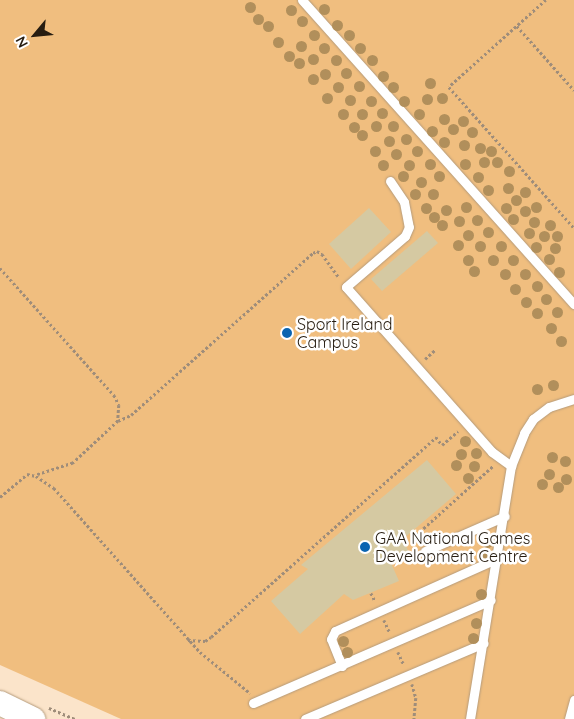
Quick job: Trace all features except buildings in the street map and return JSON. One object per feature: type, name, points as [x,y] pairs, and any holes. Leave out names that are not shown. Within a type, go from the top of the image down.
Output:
[{"type":"main road","points":[[0,704],[33,719]]},
{"type":"lane","points":[[302,0],[574,304]]},
{"type":"lane","points":[[390,181],[404,202],[409,227],[405,236],[346,287],[500,460],[511,466]]},
{"type":"lane","points":[[470,719],[505,516],[511,466],[524,433],[533,419],[549,407],[574,399]]},
{"type":"lane","points":[[425,552],[505,516]]},
{"type":"lane","points":[[342,666],[332,634],[498,558]]},
{"type":"lane","points":[[256,702],[491,600]]},
{"type":"lane","points":[[305,719],[484,643]]},
{"type":"lane","points":[[569,719],[574,700]]},
{"type":"path","points":[[546,0],[449,87],[574,228]]},
{"type":"path","points":[[517,26],[574,90]]},
{"type":"path","points":[[34,476],[73,463],[118,421],[131,415],[313,253],[317,251],[322,254],[346,287]]},
{"type":"path","points":[[0,268],[114,395],[120,412],[118,421]]},
{"type":"path","points":[[188,640],[205,641],[211,637],[436,437],[442,445],[466,423]]},
{"type":"path","points":[[425,552],[422,553],[416,535],[500,460]]},
{"type":"path","points":[[0,497],[27,474],[54,488],[188,640],[256,702]]},
{"type":"path","points":[[371,593],[408,675],[416,698],[414,719]]},
{"type":"shaded area","name":"Sport Ireland Campus","points":[[0,0],[574,0],[574,719],[121,719],[0,665]]},
{"type":"place","name":"Sport Ireland Campus","points":[[287,333]]},
{"type":"place","name":"GAA National Games Development Centre","points":[[365,547]]}]
